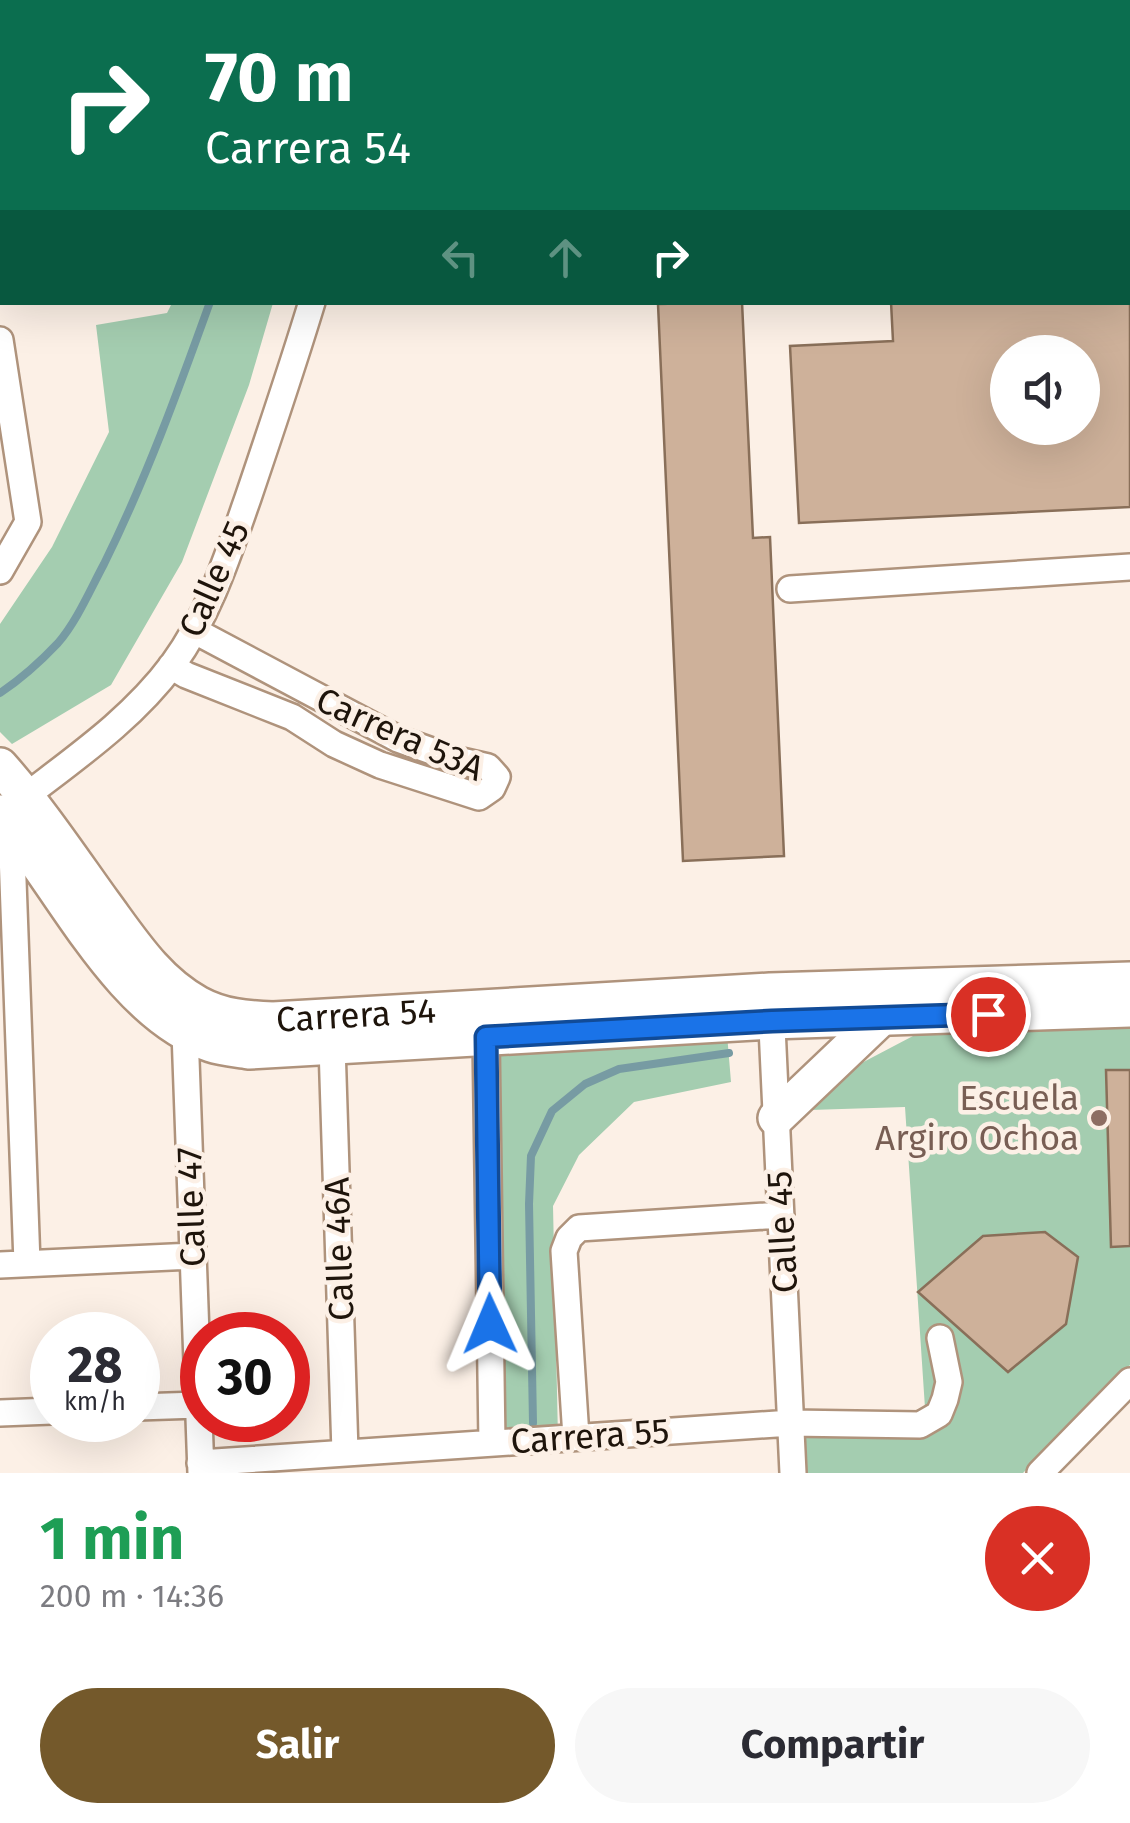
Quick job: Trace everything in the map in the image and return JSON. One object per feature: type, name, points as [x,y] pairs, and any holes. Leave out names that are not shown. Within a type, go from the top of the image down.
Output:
[{"type":"main road","name":"Carrera 54","points":[[0,766],[10,830],[107,961],[170,1023],[226,1016],[273,1020],[771,1006],[882,1017],[1130,1009]]},
{"type":"main road","name":"Carrera 54","points":[[192,1019],[214,1046],[249,1051],[486,1037],[771,1006],[1130,980]]},
{"type":"main road","points":[[776,1118],[882,1017]]},
{"type":"street","name":"Calle 45","points":[[10,830],[124,720],[196,631],[230,549],[311,305]]},
{"type":"street","points":[[0,340],[28,522],[0,572]]},
{"type":"street","points":[[790,589],[1130,567]]},
{"type":"street","name":"Carrera 53A","points":[[171,666],[292,717],[334,744],[380,765],[479,797],[492,788],[496,777],[488,767],[398,739],[196,631]]},
{"type":"street","points":[[10,830],[27,1264]]},
{"type":"street","name":"Calle 45","points":[[771,1006],[793,1473]]},
{"type":"street","name":"Calle 47","points":[[192,1019],[195,1312]]},
{"type":"street","points":[[486,1037],[492,1443]]},
{"type":"street","name":"Calle 46A","points":[[332,1046],[346,1452]]},
{"type":"street","points":[[576,1437],[564,1251],[569,1238],[579,1228],[781,1215]]},
{"type":"street","points":[[0,1265],[193,1256]]},
{"type":"street","name":"Carrera 55","points":[[201,1468],[346,1452],[791,1423],[920,1425],[939,1414],[949,1382],[940,1338]]},
{"type":"street","points":[[1040,1473],[1130,1381]]},
{"type":"street","points":[[1090,1420],[1130,1408]]},
{"type":"street","points":[[0,1413],[30,1412]]},
{"type":"street","name":"Calle 47","points":[[200,1442],[201,1468]]},
{"type":"green space","points":[[171,305],[272,305],[249,385],[182,562],[111,685],[12,744],[0,732],[0,624],[52,547],[109,432],[96,325],[167,313]]},
{"type":"green space","points":[[1130,1021],[1130,1365],[1023,1473],[802,1473],[801,1437],[927,1438],[905,1107],[810,1110],[854,1067],[932,1026]]},
{"type":"green space","points":[[727,1034],[731,1082],[634,1102],[579,1155],[553,1206],[558,1438],[503,1432],[498,1044]]},
{"type":"building","points":[[658,305],[742,305],[753,538],[770,537],[784,856],[683,861]]},
{"type":"building","points":[[891,305],[1130,305],[1130,507],[799,523],[790,346],[893,341]]},
{"type":"building","points":[[1106,1070],[1130,1070],[1130,1246],[1111,1247]]},
{"type":"building","points":[[1045,1232],[1078,1257],[1066,1324],[1008,1372],[918,1292],[983,1236]]},
{"type":"waterway","points":[[0,693],[58,643],[83,605],[148,467],[209,305]]},
{"type":"waterway","points":[[533,1423],[531,1156],[552,1111],[585,1084],[619,1069],[729,1053]]},
{"type":"place","name":"Escuela Argiro Ochoa","points":[[1099,1118]]},
{"type":"route","points":[[490,1324],[486,1037],[988,1014]]}]
